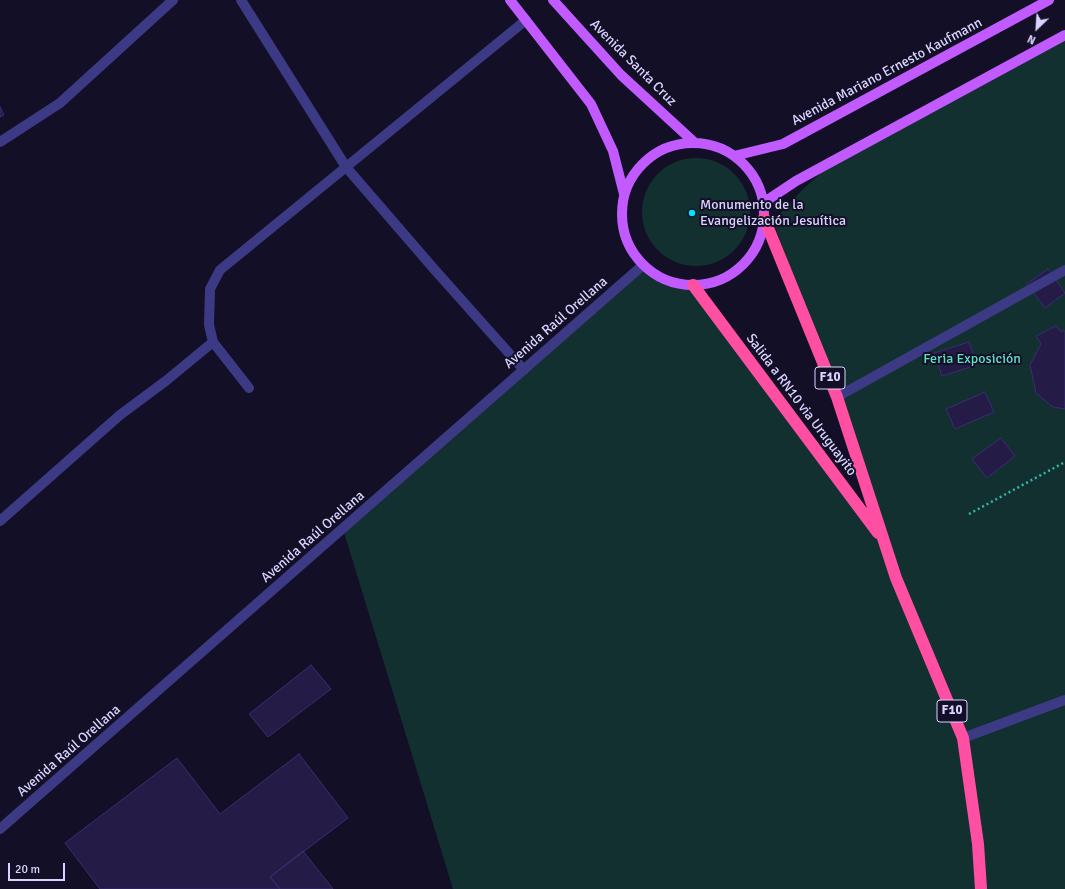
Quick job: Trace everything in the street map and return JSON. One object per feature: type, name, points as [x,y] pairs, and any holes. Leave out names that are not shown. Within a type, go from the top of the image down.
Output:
[{"type":"highway","name":"F10","points":[[764,218],[837,397],[896,578],[963,738],[978,844],[981,889]]},
{"type":"highway","name":"Salida a RN10 via Uruguayito","points":[[693,285],[884,542]]},
{"type":"main road","points":[[510,0],[591,104],[613,151],[624,194]]},
{"type":"main road","name":"Avenida Santa Cruz","points":[[553,0],[621,75],[695,143]]},
{"type":"main road","name":"Avenida Mariano Ernesto Kaufmann","points":[[734,156],[783,144],[1049,0]]},
{"type":"main road","points":[[763,203],[796,181],[1065,35]]},
{"type":"main road","points":[[695,143],[715,146],[734,156],[748,169],[758,185],[763,203],[764,218],[760,239],[749,258],[734,272],[714,282],[693,285],[678,284],[665,279],[643,265],[633,252],[626,238],[621,216],[624,194],[634,173],[650,156],[672,146],[695,143]]},
{"type":"street","points":[[0,142],[60,103],[174,0]]},
{"type":"street","points":[[241,0],[346,167],[524,370]]},
{"type":"street","points":[[249,388],[213,342],[209,325],[210,289],[220,270],[526,20]]},
{"type":"street","name":"Avenida Raúl Orellana","points":[[0,829],[643,265]]},
{"type":"street","points":[[837,397],[1065,270]]},
{"type":"street","points":[[0,521],[120,415],[167,380],[213,342]]},
{"type":"street","points":[[963,738],[1065,700]]},
{"type":"path","points":[[969,514],[1065,462]]},
{"type":"green space","name":"Feria Exposición","points":[[1065,35],[1065,889],[453,889],[343,529],[643,265],[665,279],[679,284],[693,285],[883,541],[837,397],[773,221],[803,189],[832,163]]},
{"type":"green space","points":[[696,158],[717,162],[735,173],[746,191],[750,212],[746,233],[735,251],[717,262],[696,266],[675,262],[657,251],[646,233],[642,212],[646,191],[657,173],[675,162]]},
{"type":"building","points":[[0,107],[4,115],[0,117]]},
{"type":"building","points":[[1048,269],[1065,293],[1045,308],[1027,284]]},
{"type":"building","points":[[1056,326],[1060,331],[1065,331],[1065,409],[1053,407],[1036,393],[1030,365],[1041,344],[1036,336]]},
{"type":"building","points":[[969,342],[977,365],[942,376],[934,353]]},
{"type":"building","points":[[985,392],[994,412],[955,429],[946,409]]},
{"type":"building","points":[[1001,438],[1015,456],[987,478],[972,459]]},
{"type":"building","points":[[311,665],[331,689],[268,737],[249,714]]},
{"type":"building","points":[[299,754],[348,818],[270,877],[280,889],[100,889],[65,843],[177,758],[220,814]]},
{"type":"building","points":[[303,851],[333,889],[280,889],[270,877]]},
{"type":"place","name":"Monumento de la Evangelización Jesuítica","points":[[692,213]]}]
